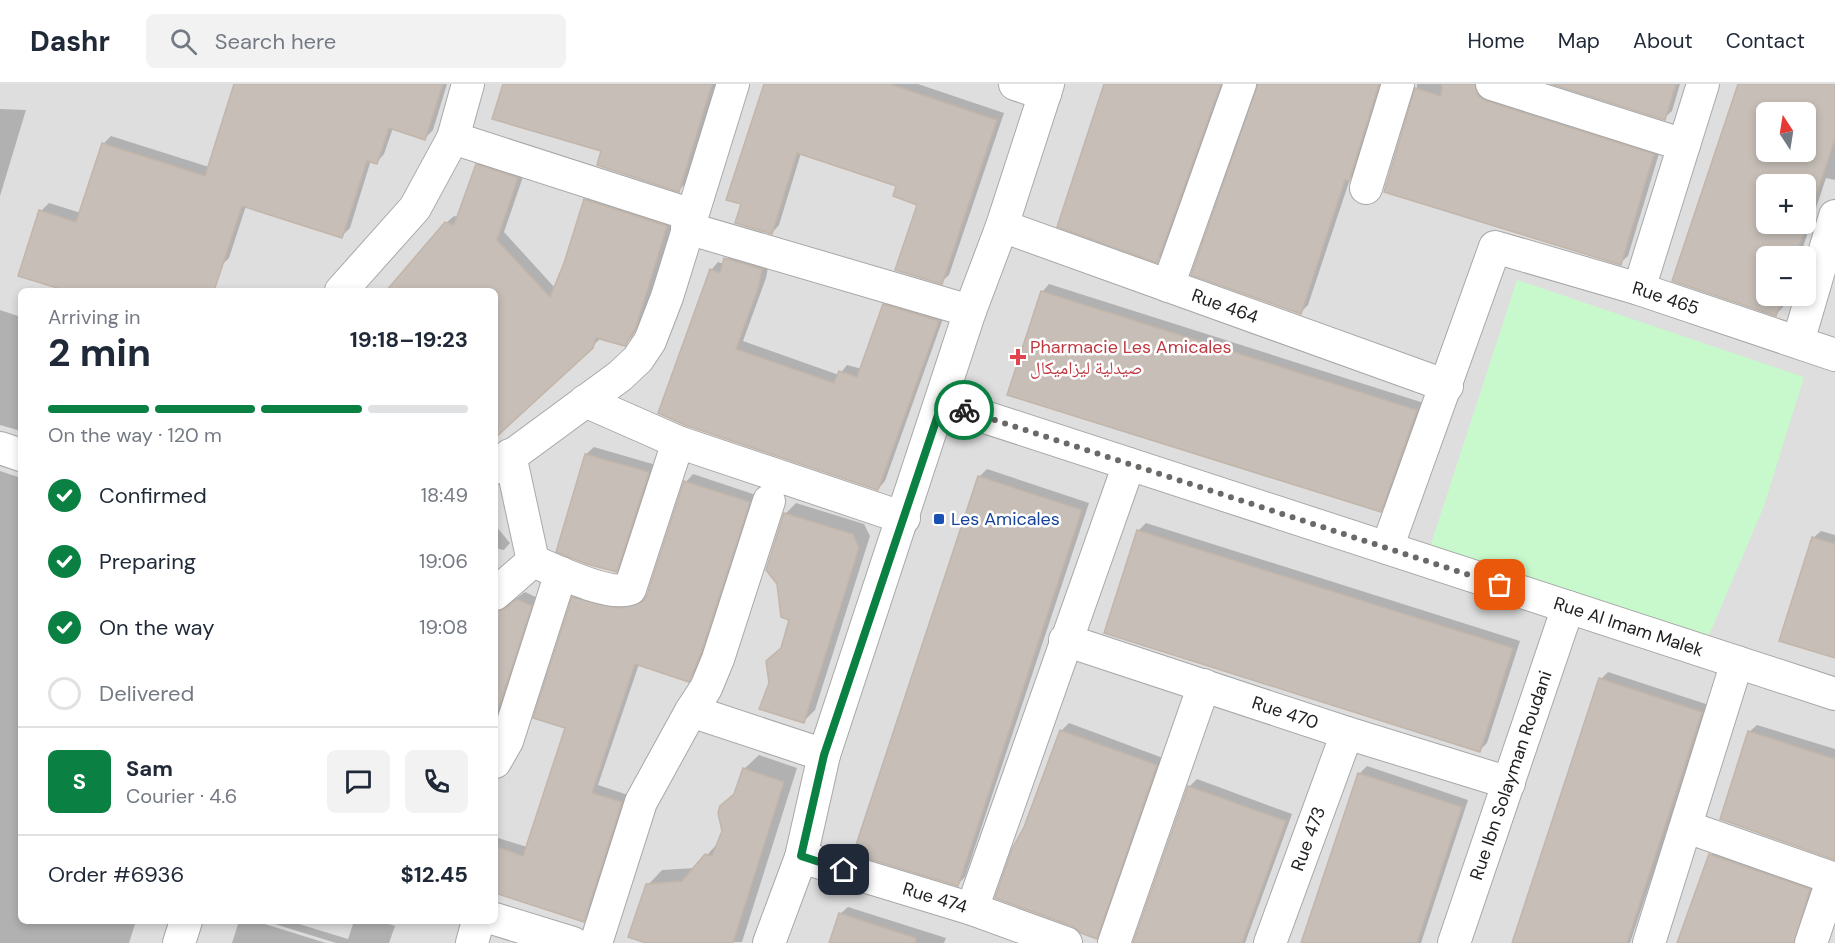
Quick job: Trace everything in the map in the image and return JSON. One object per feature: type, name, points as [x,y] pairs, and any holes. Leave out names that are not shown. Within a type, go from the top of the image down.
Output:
[{"type":"street","points":[[344,288],[415,208],[453,138],[468,84]]},
{"type":"street","points":[[532,561],[502,462],[638,359],[650,341],[667,297],[733,84]]},
{"type":"street","points":[[769,943],[801,856],[824,755],[942,403],[970,311],[1002,226],[1046,89],[1015,84]]},
{"type":"street","points":[[1168,286],[1240,84]]},
{"type":"street","points":[[1366,188],[1398,84]]},
{"type":"street","points":[[1492,84],[1684,145]]},
{"type":"street","points":[[1639,289],[1703,84]]},
{"type":"street","points":[[453,138],[689,222],[970,311]]},
{"type":"street","points":[[1798,342],[1835,216]]},
{"type":"street","name":"Rue 464","points":[[1002,226],[1447,386]]},
{"type":"street","name":"Rue 465","points":[[1447,386],[1496,247],[1639,289],[1835,355]]},
{"type":"street","points":[[1387,548],[1447,386]]},
{"type":"street","points":[[585,401],[678,442],[904,518]]},
{"type":"street","name":"Rue Al Imam Malek","points":[[942,403],[1835,694]]},
{"type":"street","points":[[532,561],[561,573],[622,591],[630,589],[678,442]]},
{"type":"street","points":[[0,448],[18,454]]},
{"type":"street","points":[[972,909],[1129,464]]},
{"type":"street","points":[[596,943],[641,802],[706,688],[718,659],[769,501]]},
{"type":"street","points":[[498,591],[532,561]]},
{"type":"street","points":[[498,757],[507,741],[561,573]]},
{"type":"street","name":"Rue Ibn Solayman Roudani","points":[[1454,943],[1568,607]]},
{"type":"street","name":"Rue 470","points":[[1065,640],[1347,733],[1509,783]]},
{"type":"street","points":[[1649,943],[1737,662]]},
{"type":"street","points":[[1114,943],[1204,685]]},
{"type":"street","points":[[691,711],[824,755]]},
{"type":"street","name":"Rue 473","points":[[1270,943],[1347,733]]},
{"type":"street","points":[[1687,827],[1834,879],[1811,943]]},
{"type":"street","name":"Rue 474","points":[[801,856],[972,909],[1066,943]]},
{"type":"street","points":[[498,921],[573,943]]},
{"type":"street","points":[[179,943],[185,924]]},
{"type":"street","points":[[472,943],[477,924]]},
{"type":"shaded area","points":[[0,84],[1835,84],[1835,943],[0,943]]},
{"type":"green space","points":[[1517,280],[1804,377],[1764,506],[1709,635],[1430,547]]},
{"type":"building","points":[[234,84],[443,84],[425,140],[389,128],[377,164],[367,161],[342,238],[242,206],[215,288],[57,288],[18,276],[39,210],[76,222],[102,143],[205,176]]},
{"type":"building","points":[[503,84],[712,84],[679,192],[597,165],[601,151],[492,119]]},
{"type":"building","points":[[764,84],[890,84],[997,120],[942,284],[895,270],[917,205],[893,196],[896,186],[797,153],[772,234],[735,223],[741,204],[726,200]]},
{"type":"building","points":[[1104,84],[1221,84],[1157,263],[1057,227]]},
{"type":"building","points":[[1258,84],[1379,84],[1349,181],[1345,180],[1301,314],[1191,275]]},
{"type":"building","points":[[1442,84],[1475,84],[1478,96],[1487,101],[1654,154],[1621,265],[1384,192],[1415,88],[1441,96]]},
{"type":"building","points":[[1551,84],[1676,84],[1665,120]]},
{"type":"building","points":[[1738,84],[1835,84],[1835,139],[1816,196],[1816,174],[1756,174],[1756,234],[1803,234],[1799,246],[1756,246],[1756,306],[1780,306],[1776,316],[1672,281]]},
{"type":"building","points":[[476,164],[518,178],[497,240],[550,297],[564,263],[584,199],[667,226],[636,327],[625,346],[596,338],[593,348],[498,435],[498,288],[389,288],[445,222],[454,225]]},
{"type":"building","points":[[724,258],[762,269],[759,286],[736,349],[834,383],[839,371],[857,377],[883,304],[939,321],[878,490],[685,425],[658,413],[710,269],[720,273]]},
{"type":"building","points":[[1041,291],[1417,410],[1381,512],[1007,395]]},
{"type":"building","points":[[585,454],[649,472],[617,572],[556,552]]},
{"type":"building","points":[[978,476],[1082,510],[958,886],[853,854]]},
{"type":"building","points":[[684,481],[750,502],[701,653],[689,682],[635,664],[592,793],[622,802],[584,922],[498,894],[498,847],[523,856],[565,728],[533,718],[572,597],[619,608],[642,602],[647,595]]},
{"type":"building","points":[[784,513],[853,534],[859,548],[804,723],[759,709],[769,683],[766,661],[781,648],[789,620],[781,617],[777,584],[766,570]]},
{"type":"building","points":[[1137,530],[1513,648],[1480,752],[1104,633]]},
{"type":"building","points":[[1812,537],[1835,544],[1835,658],[1779,641]]},
{"type":"building","points":[[517,599],[532,606],[499,707],[498,611]]},
{"type":"building","points":[[1599,678],[1702,712],[1627,943],[1512,943]]},
{"type":"building","points":[[1060,730],[1157,765],[1097,939],[1081,933],[1072,926],[995,898],[1012,849],[1024,827]]},
{"type":"building","points":[[1748,731],[1835,759],[1835,860],[1720,819]]},
{"type":"building","points":[[743,768],[784,782],[733,943],[646,943],[628,937],[646,884],[682,881],[705,854],[712,856],[722,831],[718,813],[720,806],[734,794]]},
{"type":"building","points":[[1358,773],[1462,807],[1417,943],[1301,943]]},
{"type":"building","points":[[1188,786],[1286,821],[1242,943],[1133,943]]},
{"type":"building","points":[[1709,854],[1810,889],[1794,943],[1677,943]]},
{"type":"building","points":[[839,913],[916,938],[915,943],[829,943]]},
{"type":"way so far","points":[[964,410],[1500,585]]},
{"type":"place","name":"Pharmacie Les Amicales صيدلية ليزاميكال","points":[[1018,357]]},
{"type":"place","name":"Les Amicales","points":[[939,519]]},
{"type":"route","points":[[844,870],[801,856],[824,755],[942,403],[964,410]]}]
